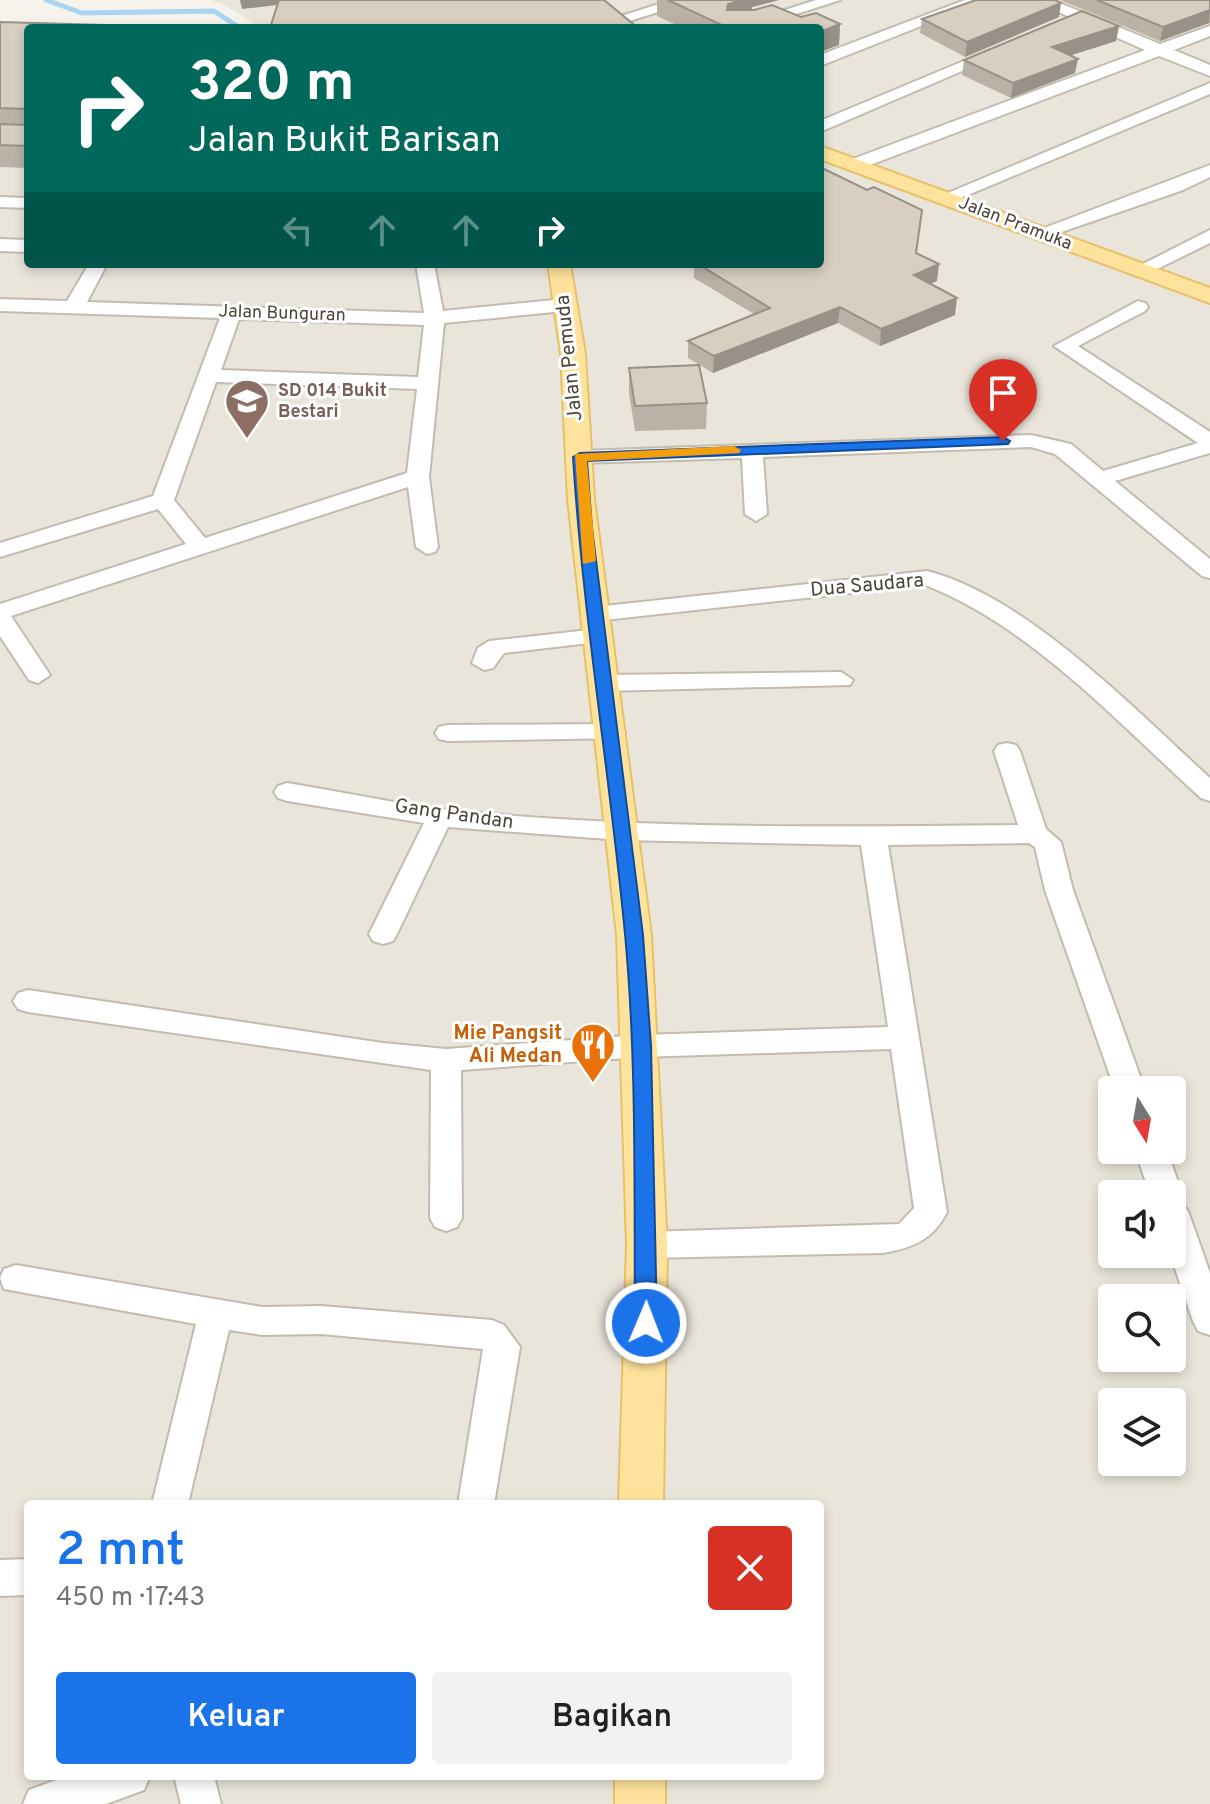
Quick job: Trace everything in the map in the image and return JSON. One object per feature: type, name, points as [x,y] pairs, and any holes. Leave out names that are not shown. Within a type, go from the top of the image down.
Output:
[{"type":"main road","name":"Jalan Pramuka","points":[[824,153],[1210,296]]},
{"type":"main road","name":"Jalan Pemuda","points":[[559,268],[573,354],[596,625],[612,732],[634,935],[647,1245],[641,1500]]},
{"type":"main road","points":[[640,1780],[640,1804]]},
{"type":"street","points":[[620,19],[688,0]]},
{"type":"street","points":[[750,24],[832,0]]},
{"type":"street","points":[[824,59],[979,0]]},
{"type":"street","points":[[1039,0],[1210,71]]},
{"type":"street","points":[[1051,29],[1079,17]]},
{"type":"street","points":[[856,164],[1154,49],[1210,31]]},
{"type":"street","points":[[824,125],[1009,47]]},
{"type":"street","points":[[945,198],[1210,88]]},
{"type":"street","points":[[1040,233],[1177,186],[1210,170]]},
{"type":"street","points":[[0,202],[24,203]]},
{"type":"street","points":[[1140,270],[1210,236]]},
{"type":"street","points":[[0,245],[24,246]]},
{"type":"street","points":[[74,307],[96,268]]},
{"type":"street","points":[[426,268],[435,319],[418,477],[427,547]]},
{"type":"street","name":"Jalan Bunguran","points":[[0,305],[435,319],[564,305]]},
{"type":"street","points":[[1138,307],[1064,346],[1210,444]]},
{"type":"street","points":[[163,500],[232,312]]},
{"type":"street","points":[[206,376],[428,383]]},
{"type":"street","points":[[580,457],[1031,441],[1063,449],[1102,478],[1210,571]]},
{"type":"street","points":[[1102,478],[1210,444]]},
{"type":"street","points":[[752,449],[756,514]]},
{"type":"street","points":[[38,675],[0,615],[418,477]]},
{"type":"street","points":[[163,500],[200,547]]},
{"type":"street","points":[[0,550],[163,500]]},
{"type":"street","name":"Dua Saudara","points":[[484,663],[487,653],[498,646],[596,625],[927,578],[949,584],[1051,654],[1210,792]]},
{"type":"street","points":[[605,683],[841,680]]},
{"type":"street","points":[[448,733],[612,732]]},
{"type":"street","points":[[1007,751],[1034,834],[1047,842],[1059,890],[1125,1076]]},
{"type":"street","name":"Gang Pandan","points":[[287,792],[411,809],[440,817],[621,831],[873,836],[1034,834]]},
{"type":"street","points":[[383,934],[398,897],[440,817]]},
{"type":"street","points":[[647,1245],[883,1240],[909,1235],[931,1212],[873,836]]},
{"type":"street","points":[[28,1001],[383,1054],[446,1060],[641,1046],[903,1038]]},
{"type":"street","points":[[446,1060],[446,1218]]},
{"type":"street","points":[[1186,1249],[1209,1312]]},
{"type":"street","points":[[16,1279],[262,1321],[321,1320],[492,1335],[503,1347],[477,1500]]},
{"type":"street","points":[[171,1500],[216,1311]]},
{"type":"street","points":[[0,1578],[24,1577]]},
{"type":"street","points":[[43,1804],[118,1780]]},
{"type":"street","points":[[195,1780],[201,1804]]},
{"type":"shaded area","points":[[211,0],[1210,0],[1210,1804],[0,1804],[0,29],[24,30],[24,268],[824,268],[824,24],[254,24],[225,5]]},
{"type":"building","points":[[279,0],[604,0],[633,24],[271,24]]},
{"type":"building","points":[[668,0],[742,0],[728,4],[727,10],[754,10],[772,5],[801,17],[816,13],[840,24],[824,30],[824,24],[719,24]]},
{"type":"building","points":[[976,0],[1055,0],[1061,3],[967,42],[922,19]]},
{"type":"building","points":[[1097,0],[1210,0],[1210,10],[1163,27]]},
{"type":"building","points":[[1082,11],[1119,26],[1052,47],[1078,59],[1013,83],[964,60]]},
{"type":"building","points":[[0,22],[70,24],[24,24],[24,109],[0,108]]},
{"type":"building","points":[[0,124],[24,125],[24,146],[0,145]]},
{"type":"building","points":[[824,169],[867,190],[874,187],[922,210],[916,253],[939,264],[914,275],[957,298],[881,329],[840,307],[714,356],[688,341],[770,308],[705,268],[824,268]]},
{"type":"building","points":[[699,365],[707,403],[635,406],[629,368]]},
{"type":"waterway","points":[[46,0],[82,13],[214,11],[234,24]]},
{"type":"slow traffic","points":[[589,561],[581,499],[580,457],[734,450]]},
{"type":"place","name":"SD 014 Bukit Bestari","points":[[247,440]]},
{"type":"place","name":"Mie Pangsit Ali Medan","points":[[593,1084]]},
{"type":"route","points":[[646,1323],[647,1245],[641,1046],[634,935],[612,732],[581,499],[580,457],[1003,441]]}]
